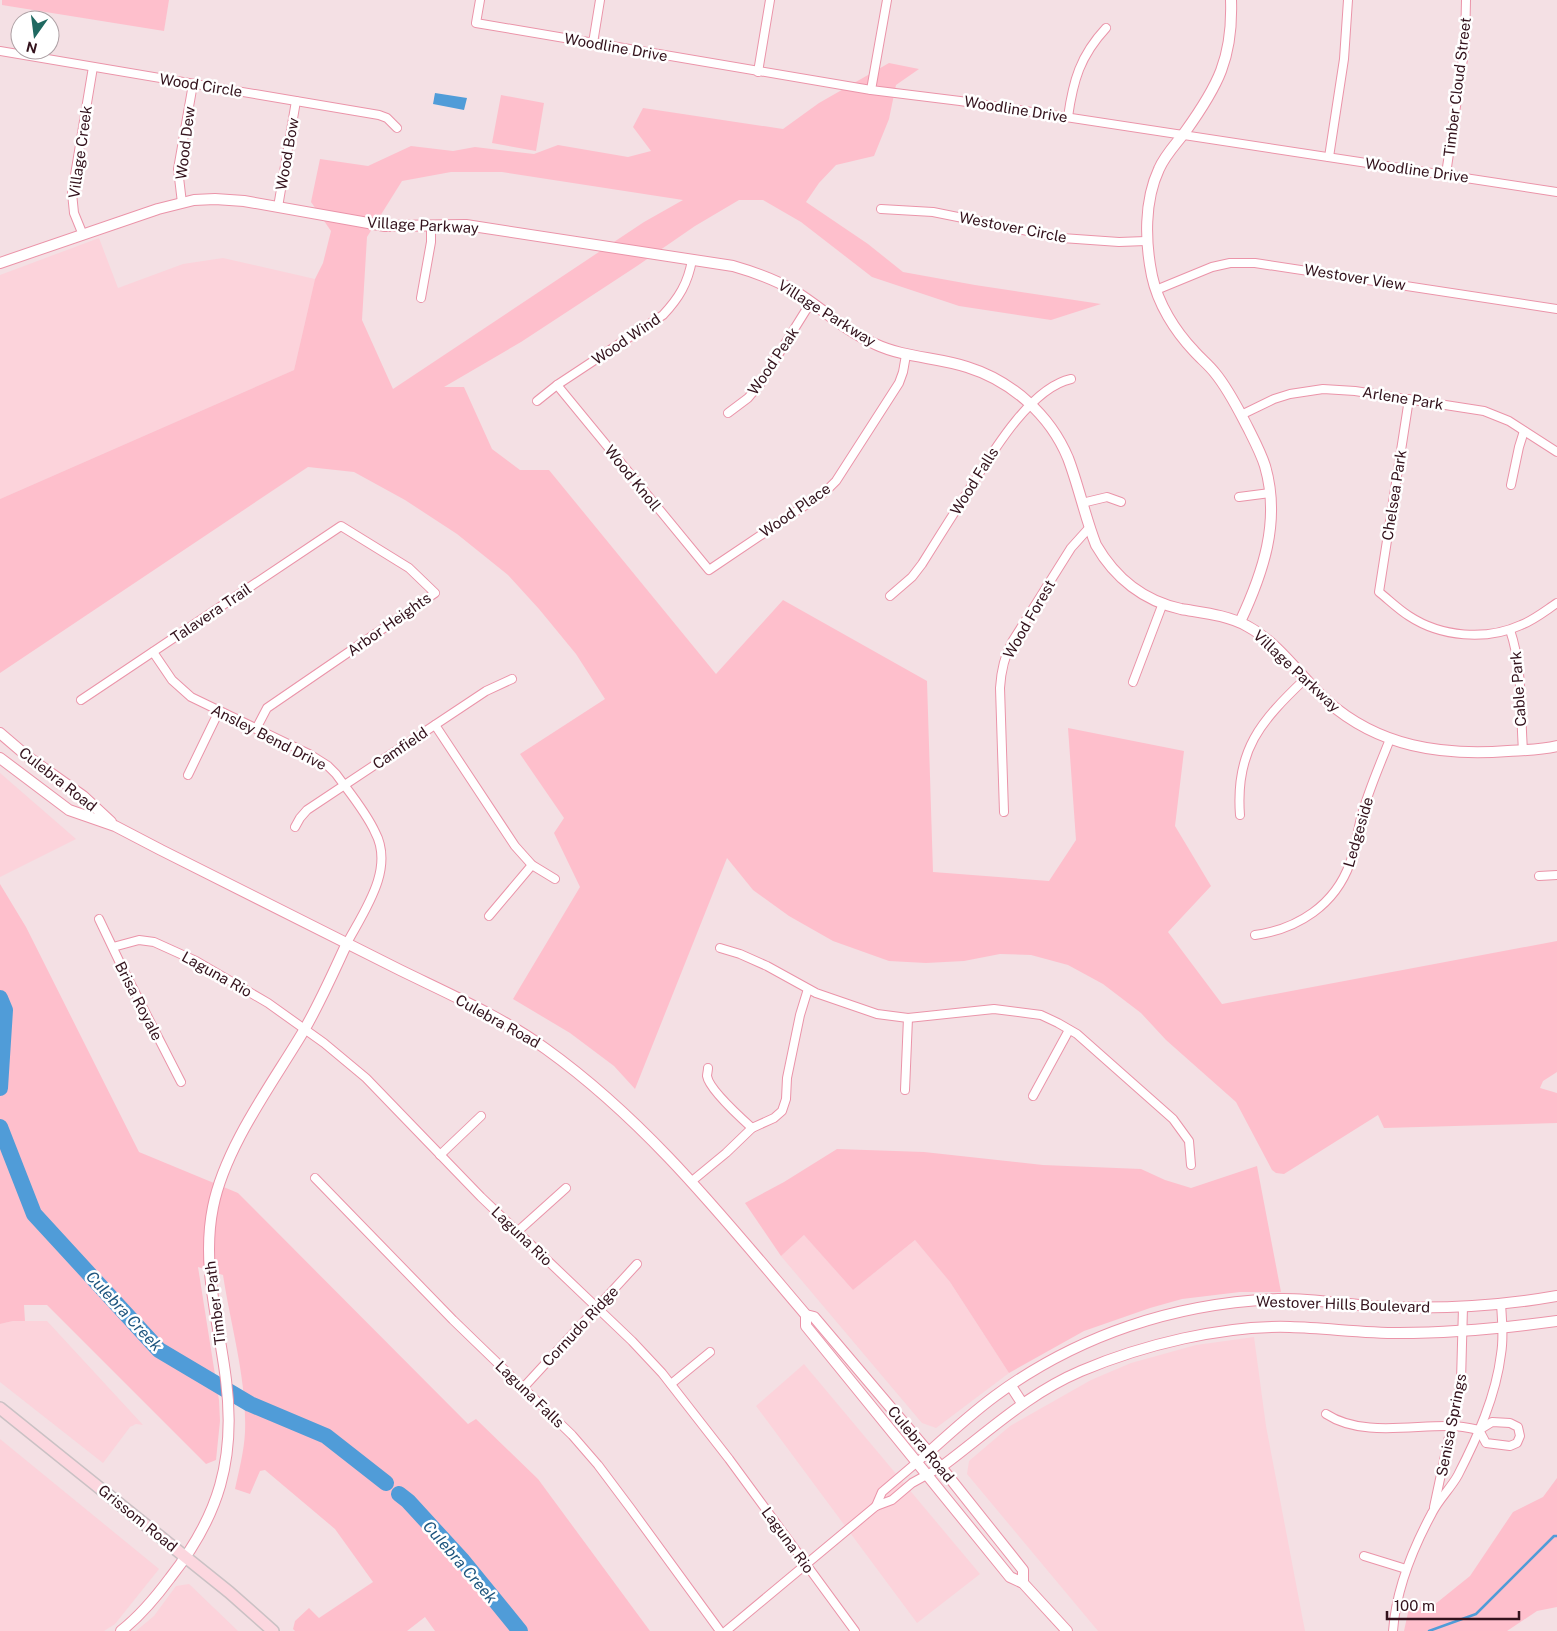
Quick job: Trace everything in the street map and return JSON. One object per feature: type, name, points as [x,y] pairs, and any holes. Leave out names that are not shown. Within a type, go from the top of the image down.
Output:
[{"type":"main road","points":[[1231,0],[1230,38],[1222,70],[1207,101],[1159,169],[1148,208],[1146,241],[1152,277],[1163,307],[1193,351],[1215,374],[1228,392],[1264,464],[1270,493],[1271,514],[1266,556],[1260,576],[1240,622]]},
{"type":"main road","name":"Village Parkway","points":[[0,263],[158,209],[182,203],[215,199],[385,226],[447,225],[483,228],[733,266],[754,272],[786,287],[811,302],[857,335],[875,344],[906,355],[958,364],[974,369],[1005,384],[1032,405],[1052,428],[1070,466],[1090,528],[1102,556],[1118,576],[1138,591],[1162,603],[1240,622],[1269,641],[1328,701],[1346,716],[1366,728],[1390,739],[1414,746],[1455,752],[1479,753],[1557,746]]},
{"type":"main road","name":"Culebra Road","points":[[0,733],[28,757],[82,796],[115,826]]},
{"type":"main road","name":"Culebra Road","points":[[0,758],[69,810],[115,826],[479,1009],[545,1048],[608,1098],[649,1136],[692,1181],[806,1315],[814,1317],[929,1452],[1023,1570],[1023,1583]]},
{"type":"main road","name":"Timber Path","points":[[121,1631],[151,1603],[186,1558],[202,1532],[216,1502],[227,1457],[230,1435],[226,1379],[209,1272],[209,1239],[213,1207],[223,1174],[237,1143],[305,1029],[347,943]]},
{"type":"main road","name":"Westover Hills Boulevard","points":[[929,1452],[960,1424],[1011,1386],[1069,1350],[1131,1324],[1196,1308],[1279,1299],[1387,1307],[1463,1307],[1557,1296]]},
{"type":"main road","name":"Culebra Road","points":[[806,1315],[806,1326],[1010,1577],[1023,1583],[1052,1612],[1067,1631]]},
{"type":"main road","name":"Westover Hills Boulevard","points":[[941,1467],[1022,1403],[1079,1372],[1127,1354],[1175,1341],[1222,1332],[1288,1326],[1397,1333],[1503,1329],[1557,1321]]},
{"type":"main road","points":[[1011,1386],[1022,1403]]},
{"type":"main road","name":"Grissom Road","points":[[0,1408],[229,1592],[273,1631]]},
{"type":"street","name":"Woodline Drive","points":[[480,0],[476,23],[871,90],[960,101],[1183,134],[1557,192]]},
{"type":"street","points":[[593,43],[600,0]]},
{"type":"street","points":[[758,72],[770,0]]},
{"type":"street","points":[[871,90],[888,0]]},
{"type":"street","points":[[1330,157],[1344,59],[1348,23],[1348,0]]},
{"type":"street","name":"Timber Cloud Street","points":[[1446,174],[1465,45],[1466,0]]},
{"type":"street","points":[[1068,117],[1078,70],[1090,47],[1106,28]]},
{"type":"street","name":"Wood Circle","points":[[0,51],[379,115],[387,118],[397,128]]},
{"type":"street","name":"Village Creek","points":[[82,235],[74,213],[72,193],[93,67]]},
{"type":"street","name":"Wood Dew","points":[[182,203],[178,169],[193,84]]},
{"type":"street","name":"Wood Bow","points":[[278,208],[296,101]]},
{"type":"street","name":"Westover Circle","points":[[881,209],[933,212],[1062,238],[1119,242],[1146,241]]},
{"type":"street","points":[[421,298],[431,242],[431,226]]},
{"type":"street","name":"Wood Wind","points":[[537,401],[557,385],[663,315],[675,303],[684,289],[690,273],[692,260]]},
{"type":"street","name":"Westover View","points":[[1156,290],[1212,267],[1230,263],[1255,263],[1557,309]]},
{"type":"street","name":"Wood Peak","points":[[728,413],[748,398],[760,384],[811,302]]},
{"type":"street","name":"Wood Place","points":[[709,570],[825,492],[836,481],[899,383],[906,355]]},
{"type":"street","name":"Wood Falls","points":[[890,596],[912,577],[922,564],[1001,438],[1049,388],[1062,381],[1071,379]]},
{"type":"street","name":"Wood Knoll","points":[[557,385],[709,570]]},
{"type":"street","name":"Arlene Park","points":[[1241,415],[1274,399],[1306,391],[1340,390],[1484,411],[1509,421],[1557,452]]},
{"type":"street","name":"Chelsea Park","points":[[1409,399],[1379,592],[1410,617],[1445,632],[1483,635],[1510,630]]},
{"type":"street","points":[[1511,485],[1524,431]]},
{"type":"street","points":[[1239,497],[1270,493]]},
{"type":"street","points":[[1082,503],[1107,497],[1121,502]]},
{"type":"street","name":"Talavera Trail","points":[[81,700],[340,526]]},
{"type":"street","name":"Arbor Heights","points":[[256,729],[268,708],[435,593],[409,568],[340,526]]},
{"type":"street","name":"Wood Forest","points":[[1004,812],[1000,688],[1005,658],[1012,642],[1071,548],[1090,528]]},
{"type":"street","points":[[1133,682],[1162,603]]},
{"type":"street","points":[[1510,630],[1530,621],[1557,603]]},
{"type":"street","name":"Cable Park","points":[[1510,630],[1519,668],[1523,750]]},
{"type":"street","name":"Ansley Bend Drive","points":[[153,652],[172,680],[191,697],[320,760],[328,766],[344,785],[376,832],[381,857],[378,879],[347,943]]},
{"type":"street","name":"Camfield","points":[[295,827],[307,810],[486,691],[512,679]]},
{"type":"street","points":[[1240,815],[1240,780],[1249,747],[1271,713],[1306,679]]},
{"type":"street","points":[[188,775],[219,711]]},
{"type":"street","points":[[435,724],[515,846],[532,865],[555,879]]},
{"type":"street","name":"Ledgeside","points":[[1254,935],[1277,931],[1299,922],[1318,910],[1337,888],[1351,862],[1366,799],[1390,739]]},
{"type":"street","points":[[489,916],[532,865]]},
{"type":"street","points":[[1539,876],[1557,875]]},
{"type":"street","name":"Brisa Royale","points":[[99,918],[181,1082]]},
{"type":"street","name":"Laguna Rio","points":[[113,947],[139,940],[154,942],[196,961],[268,1003],[305,1029],[366,1078],[517,1232],[632,1340],[671,1384],[855,1631]]},
{"type":"street","points":[[720,948],[758,962],[808,989],[844,1004],[877,1014],[908,1018],[994,1009],[1041,1015],[1077,1034],[1173,1119],[1189,1141],[1191,1165]]},
{"type":"street","points":[[692,1181],[726,1153],[752,1128],[774,1118],[782,1112],[786,1099],[787,1078],[798,1024],[808,989]]},
{"type":"street","points":[[905,1090],[908,1018]]},
{"type":"street","points":[[1033,1096],[1069,1030]]},
{"type":"street","points":[[708,1068],[707,1077],[715,1090],[731,1109],[752,1128]]},
{"type":"street","points":[[440,1155],[481,1116]]},
{"type":"street","name":"Laguna Falls","points":[[315,1178],[452,1320],[567,1430],[598,1465],[720,1631]]},
{"type":"street","points":[[517,1232],[566,1188]]},
{"type":"street","name":"Cornudo Ridge","points":[[523,1388],[637,1264]]},
{"type":"street","name":"Senisa Springs","points":[[1393,1631],[1394,1616],[1406,1569],[1433,1511],[1457,1476],[1492,1397],[1502,1354],[1501,1304]]},
{"type":"street","name":"Senisa Springs","points":[[1433,1511],[1461,1381],[1463,1307]]},
{"type":"street","points":[[671,1384],[710,1352]]},
{"type":"street","points":[[1326,1414],[1336,1421],[1350,1425],[1397,1428],[1452,1426],[1478,1430]]},
{"type":"street","name":"Senisa Springs","points":[[1492,1422],[1510,1423],[1518,1427],[1520,1436],[1517,1443],[1510,1446],[1486,1443],[1478,1430],[1492,1422]]},
{"type":"street","points":[[876,1506],[882,1492],[929,1452]]},
{"type":"street","points":[[726,1631],[876,1506],[892,1500],[912,1483],[941,1467]]},
{"type":"street","points":[[1364,1556],[1406,1569]]},
{"type":"shaded area","points":[[2,0],[169,0],[164,31],[60,14],[60,10],[33,10],[2,5]]},
{"type":"shaded area","points":[[889,63],[919,69],[896,85],[889,119],[874,156],[836,165],[819,183],[806,202],[868,244],[903,272],[1101,304],[1051,320],[959,306],[872,277],[801,222],[763,200],[739,200],[695,226],[521,342],[444,387],[464,387],[492,449],[520,470],[549,470],[716,674],[783,600],[927,681],[933,872],[1049,881],[1076,840],[1068,728],[1184,751],[1175,826],[1211,886],[1168,932],[1222,1004],[1557,941],[1557,1072],[1543,1081],[1540,1088],[1557,1093],[1557,1123],[1384,1128],[1378,1115],[1284,1174],[1276,1173],[1272,1170],[1236,1102],[1166,1040],[1141,1013],[1103,984],[1068,965],[1031,955],[1000,954],[964,961],[926,963],[889,961],[833,941],[789,916],[753,890],[727,858],[635,1089],[614,1066],[570,1033],[513,999],[580,887],[554,833],[564,818],[520,754],[605,699],[576,654],[508,575],[457,534],[405,500],[354,472],[308,467],[0,673],[0,499],[294,370],[315,279],[323,263],[331,231],[311,202],[320,159],[368,166],[411,146],[453,151],[475,147],[534,154],[558,145],[628,157],[651,151],[633,127],[643,108],[783,129],[819,103]],"holes":[[[451,172],[502,172],[683,200],[644,222],[393,389],[362,320],[367,237],[402,181]]]},
{"type":"shaded area","points":[[501,95],[544,103],[536,151],[492,143]]},
{"type":"shaded area","points":[[99,238],[118,288],[183,264],[223,258],[315,279],[294,370],[0,499],[0,275]]},
{"type":"shaded area","points":[[0,773],[76,839],[0,877]]},
{"type":"shaded area","points":[[0,884],[26,927],[139,1152],[238,1193],[468,1424],[476,1419],[538,1479],[650,1631],[435,1631],[425,1617],[407,1631],[295,1631],[293,1629],[295,1621],[309,1608],[319,1618],[373,1582],[335,1529],[265,1470],[260,1471],[250,1494],[235,1489],[244,1447],[244,1393],[223,1275],[198,1267],[219,1400],[220,1421],[216,1460],[206,1464],[47,1305],[24,1305],[25,1321],[0,1324]]},
{"type":"shaded area","points":[[837,1149],[924,1152],[1043,1165],[1141,1169],[1165,1180],[1191,1188],[1257,1166],[1281,1292],[1240,1292],[1182,1299],[1150,1308],[1084,1331],[1009,1373],[950,1282],[915,1240],[853,1290],[804,1235],[781,1256],[745,1203],[784,1182]]},
{"type":"shaded area","points":[[804,1235],[853,1290],[915,1240],[950,1282],[1009,1373],[936,1428],[922,1423],[781,1256]]},
{"type":"shaded area","points":[[13,1321],[47,1321],[143,1425],[136,1424],[130,1427],[103,1463],[0,1382],[0,1324]]},
{"type":"shaded area","points":[[1254,1337],[1266,1426],[1305,1631],[1098,1631],[967,1474],[969,1461],[1010,1426],[1091,1380],[1131,1363],[1196,1345]]},
{"type":"shaded area","points":[[804,1364],[980,1574],[917,1623],[756,1406]]},
{"type":"shaded area","points":[[0,1439],[159,1569],[115,1624],[104,1631],[0,1631]]},
{"type":"shaded area","points":[[1557,1478],[1557,1607],[1537,1611],[1507,1631],[1404,1631],[1409,1608],[1434,1605],[1470,1576],[1513,1512],[1543,1497]]},
{"type":"shaded area","points":[[189,1584],[238,1631],[136,1631],[154,1616],[176,1586]]},
{"type":"water","points":[[435,93],[467,98],[464,110],[433,104]]},
{"type":"waterway","name":"Culebra Creek","points":[[0,998],[5,1010],[0,1088]]},
{"type":"waterway","name":"Culebra Creek","points":[[0,1127],[34,1214],[159,1350],[250,1404],[326,1436],[386,1483]]},
{"type":"waterway","name":"Culebra Creek","points":[[399,1494],[408,1501],[463,1561],[520,1631]]},
{"type":"waterway","points":[[1429,1631],[1476,1614],[1554,1536],[1557,1536]]}]
